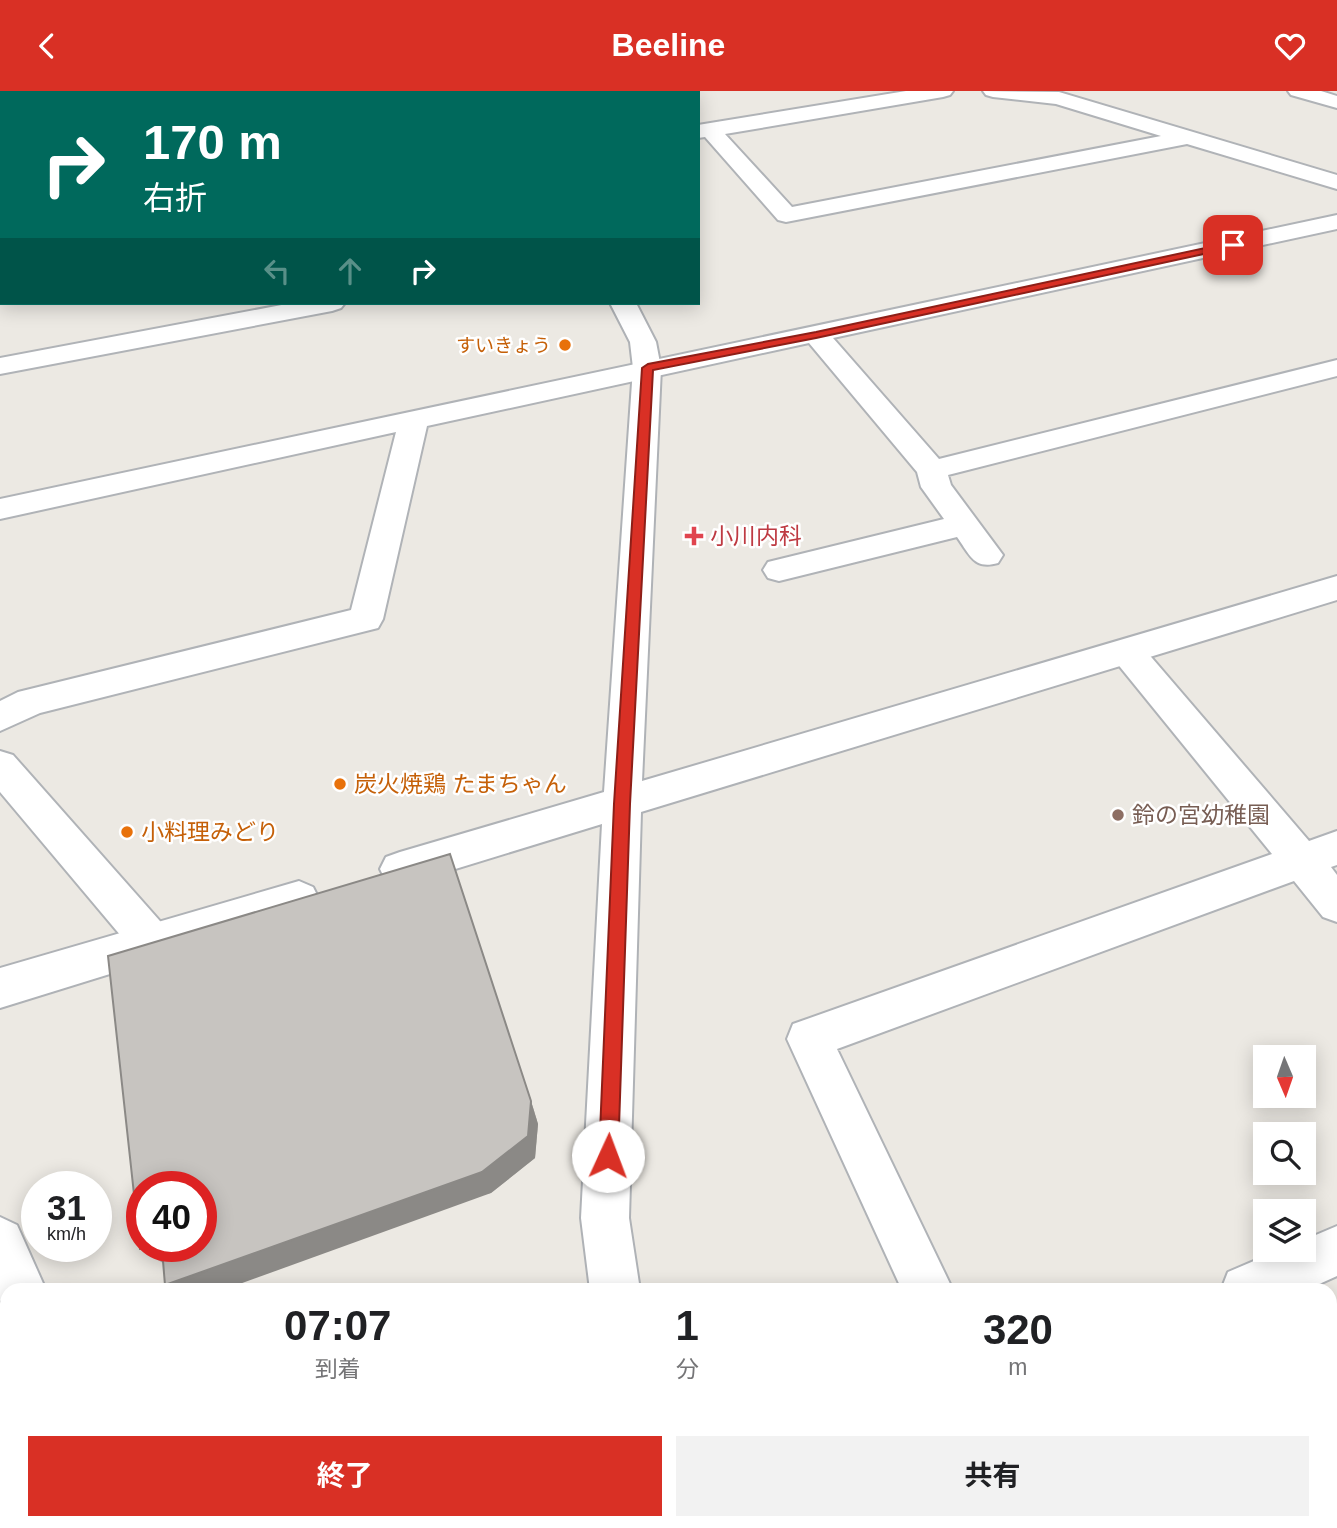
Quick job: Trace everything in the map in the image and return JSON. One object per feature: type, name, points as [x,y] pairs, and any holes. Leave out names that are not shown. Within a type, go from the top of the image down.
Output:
[{"type":"street","points":[[704,131],[943,91]]},
{"type":"street","points":[[993,91],[1021,91],[1059,98],[1337,182]]},
{"type":"street","points":[[1298,91],[1337,101]]},
{"type":"street","points":[[704,131],[786,215],[1186,137]]},
{"type":"street","points":[[0,509],[1337,222]]},
{"type":"street","points":[[0,366],[320,305]]},
{"type":"street","points":[[614,1283],[606,1218],[622,804],[648,368],[643,342],[624,305]]},
{"type":"street","points":[[816,335],[933,470],[936,487],[987,555]]},
{"type":"street","points":[[933,470],[1337,367]]},
{"type":"street","points":[[0,717],[31,702],[366,619],[414,419]]},
{"type":"street","points":[[779,571],[964,525]]},
{"type":"street","points":[[0,988],[1128,653],[1337,588]]},
{"type":"street","points":[[1128,653],[1319,855],[1337,904]]},
{"type":"street","points":[[0,766],[152,942]]},
{"type":"street","points":[[925,1283],[810,1039],[1319,855]]},
{"type":"street","points":[[0,1242],[18,1283]]},
{"type":"street","points":[[1262,1283],[1337,1251]]},
{"type":"building","points":[[450,854],[531,1101],[528,1136],[482,1172],[165,1283],[163,1262],[217,1262],[217,1171],[131,1171],[108,956]]},
{"type":"place","name":"すいきょう","points":[[565,345]]},
{"type":"place","name":"小川内科","points":[[694,536]]},
{"type":"place","name":"炭火焼鶏 たまちゃん","points":[[340,784]]},
{"type":"place","name":"鈴の宮幼稚園","points":[[1118,815]]},
{"type":"place","name":"小料理みどり","points":[[127,832]]},
{"type":"route","points":[[608,1156],[622,804],[648,368],[816,335],[1233,245]]}]
